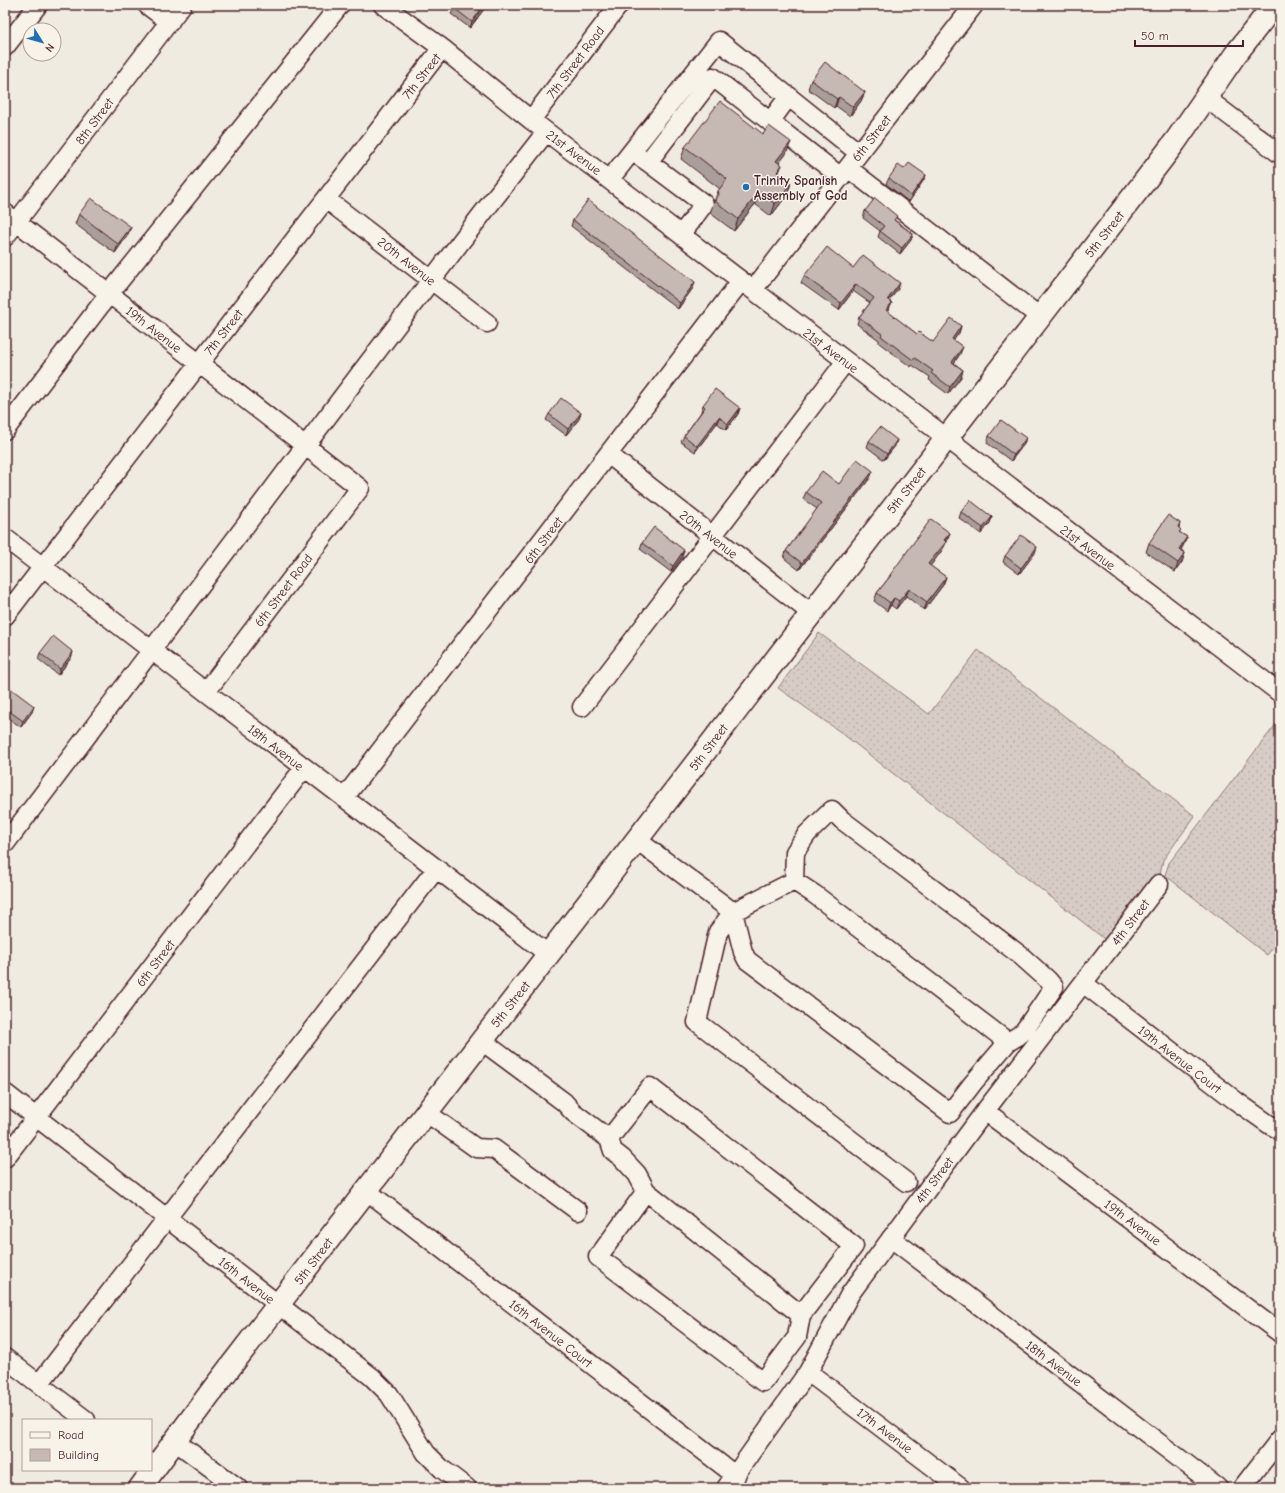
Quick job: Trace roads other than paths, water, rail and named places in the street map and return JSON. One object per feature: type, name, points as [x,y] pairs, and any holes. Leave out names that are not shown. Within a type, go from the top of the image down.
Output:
[{"type":"main road","name":"5th Street","points":[[152,1470],[1175,142],[1235,55],[1275,10]]},
{"type":"main road","name":"5th Street","points":[[140,1488],[151,1471]]},
{"type":"street","points":[[5,47],[38,5]]},
{"type":"street","points":[[147,5],[170,22]]},
{"type":"street","name":"8th Street","points":[[5,237],[11,218],[170,22],[182,5]]},
{"type":"street","points":[[5,430],[109,294],[340,5]]},
{"type":"street","name":"21st Avenue","points":[[383,5],[442,48],[546,132],[610,179],[846,362],[1280,693]]},
{"type":"street","name":"7th Street Road","points":[[531,120],[619,5]]},
{"type":"street","name":"6th Street","points":[[344,798],[608,454],[747,286],[844,173],[974,5]]},
{"type":"street","points":[[719,41],[859,154]]},
{"type":"street","points":[[648,162],[712,77],[719,41]]},
{"type":"street","points":[[610,179],[719,41]]},
{"type":"street","name":"7th Street","points":[[5,616],[198,363],[442,48]]},
{"type":"street","points":[[712,77],[770,122],[844,173],[1040,317]]},
{"type":"street","points":[[770,122],[789,96]]},
{"type":"street","points":[[1206,98],[1280,154]]},
{"type":"street","points":[[5,844],[431,280],[546,132]]},
{"type":"street","points":[[632,151],[704,204],[681,235]]},
{"type":"street","name":"20th Avenue","points":[[326,199],[487,323]]},
{"type":"street","name":"19th Avenue","points":[[11,218],[360,488]]},
{"type":"street","points":[[582,708],[846,362]]},
{"type":"street","name":"20th Avenue","points":[[608,454],[712,537],[811,613]]},
{"type":"street","name":"6th Street Road","points":[[206,692],[360,488]]},
{"type":"street","name":"18th Avenue","points":[[5,538],[548,954]]},
{"type":"street","name":"6th Street","points":[[5,1158],[304,768]]},
{"type":"street","points":[[637,840],[733,912],[743,952],[747,960],[950,1113],[1008,1042],[1024,1031],[1054,987],[1020,955],[842,820],[832,810],[807,834],[795,852],[794,881]]},
{"type":"street","points":[[39,1384],[436,869]]},
{"type":"street","points":[[794,881],[733,912],[718,932],[697,1022],[906,1182]]},
{"type":"street","points":[[794,881],[814,894],[1008,1042]]},
{"type":"street","name":"4th Street","points":[[731,1482],[808,1372],[850,1294],[985,1111],[1159,884]]},
{"type":"street","name":"19th Avenue Court","points":[[1083,983],[1236,1101],[1270,1125],[1280,1130]]},
{"type":"street","points":[[482,1041],[564,1102],[573,1112],[609,1139],[613,1151],[637,1174],[646,1191],[801,1315]]},
{"type":"street","points":[[609,1139],[650,1087],[854,1246],[801,1315],[796,1337],[763,1382],[598,1257],[646,1191]]},
{"type":"street","name":"16th Avenue","points":[[5,1093],[372,1377],[389,1394],[426,1453],[442,1469],[467,1488]]},
{"type":"street","name":"19th Avenue","points":[[985,1111],[1280,1333]]},
{"type":"street","points":[[427,1113],[476,1148],[494,1149],[578,1212]]},
{"type":"street","name":"16th Avenue Court","points":[[367,1191],[731,1482]]},
{"type":"street","name":"18th Avenue","points":[[891,1238],[1218,1488]]},
{"type":"street","points":[[5,1358],[85,1419]]},
{"type":"street","name":"17th Avenue","points":[[808,1372],[960,1488]]},
{"type":"street","points":[[1242,1488],[1274,1457],[1280,1439]]},
{"type":"street","points":[[175,1441],[238,1488]]},
{"type":"place","name":"Trinity Spanish Assembly of God","points":[[746,187]]}]
